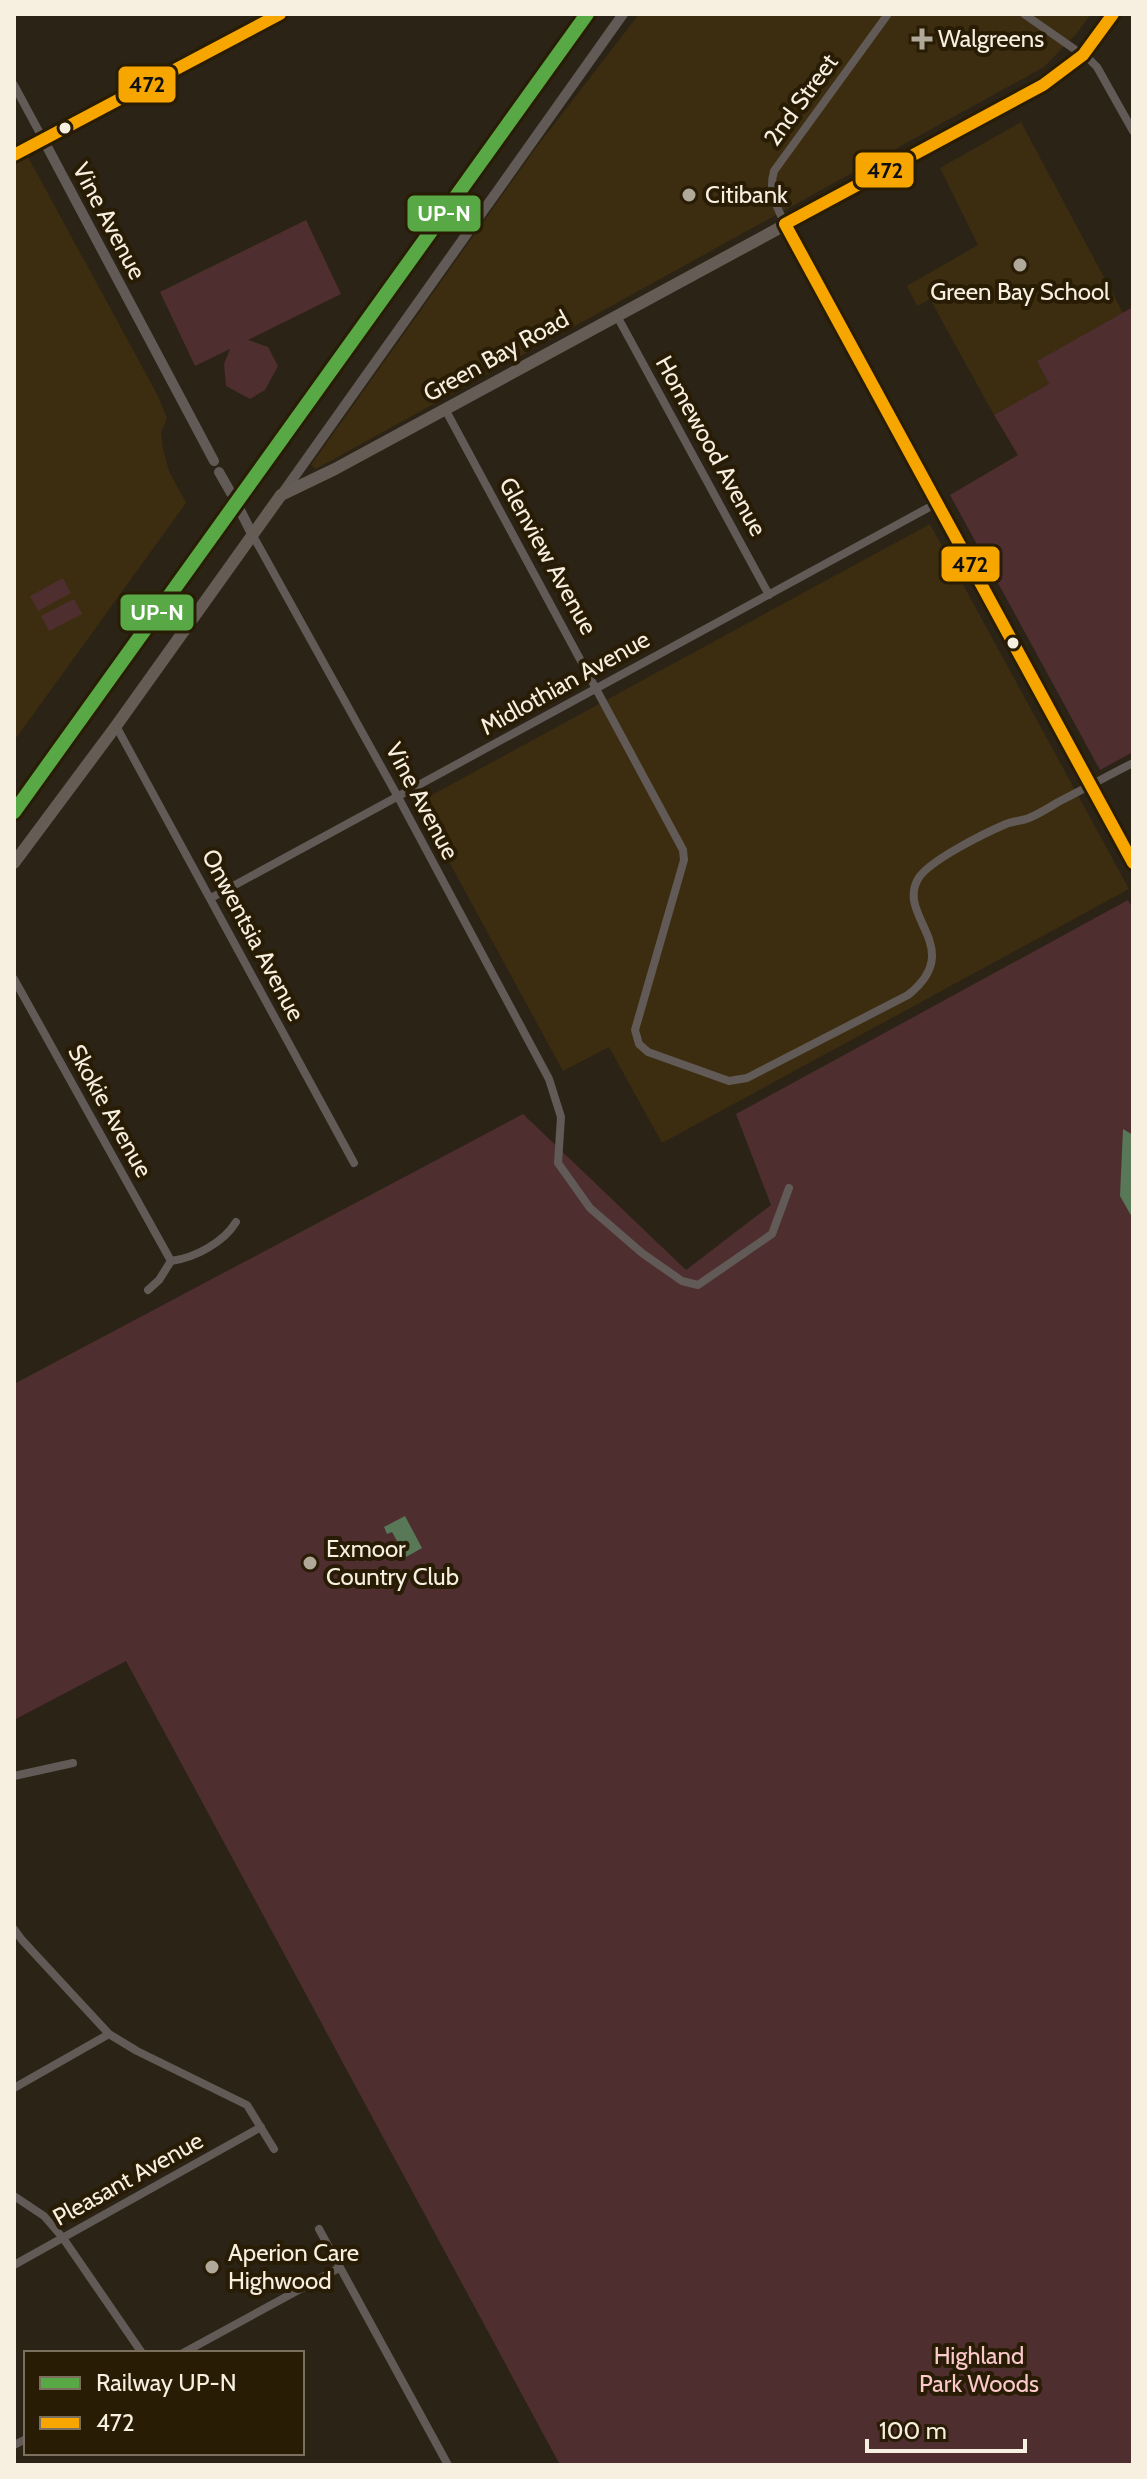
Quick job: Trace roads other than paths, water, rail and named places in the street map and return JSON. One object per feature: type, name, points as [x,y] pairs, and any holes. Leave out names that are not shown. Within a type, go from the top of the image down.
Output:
[{"type":"main road","name":"Green Bay Road","points":[[14,863],[281,495],[335,469],[1043,85],[1083,55],[1113,14]]},
{"type":"street","points":[[14,155],[280,14]]},
{"type":"street","points":[[281,495],[623,14]]},
{"type":"street","name":"2nd Street","points":[[785,224],[773,200],[771,188],[774,171],[888,14]]},
{"type":"street","points":[[1024,14],[1097,67],[1133,131]]},
{"type":"street","name":"Vine Avenue","points":[[14,85],[214,461]]},
{"type":"street","points":[[785,224],[1133,863]]},
{"type":"street","name":"Homewood Avenue","points":[[617,316],[769,595]]},
{"type":"street","name":"Glenview Avenue","points":[[445,409],[683,850],[684,860],[635,1030],[639,1044],[648,1052],[729,1081],[747,1078],[908,995],[922,984],[933,954],[928,933],[913,904],[915,882],[924,870],[1006,824],[1030,817],[1091,785]]},
{"type":"street","points":[[219,472],[231,493]]},
{"type":"street","name":"Midlothian Avenue","points":[[211,898],[937,503]]},
{"type":"street","name":"Vine Avenue","points":[[239,508],[549,1079],[561,1117],[558,1163],[590,1208],[635,1247],[682,1281],[698,1285],[772,1234],[789,1188]]},
{"type":"street","name":"Onwentsia Avenue","points":[[116,726],[354,1163]]},
{"type":"street","points":[[1091,785],[1133,763]]},
{"type":"street","name":"Skokie Avenue","points":[[14,979],[171,1261]]},
{"type":"street","points":[[148,1290],[159,1280],[171,1261],[192,1256],[229,1234],[236,1222]]},
{"type":"street","points":[[14,1776],[73,1763]]},
{"type":"street","points":[[14,1929],[109,2034],[247,2105],[274,2149]]},
{"type":"street","points":[[14,2088],[109,2034]]},
{"type":"street","name":"Pleasant Avenue","points":[[14,2265],[261,2127]]},
{"type":"street","points":[[14,2196],[44,2216],[63,2238],[141,2351]]},
{"type":"street","points":[[319,2229],[448,2465]]},
{"type":"street","points":[[187,2351],[339,2268]]},
{"type":"rail line","name":"UP-N","points":[[14,812],[587,14]]},
{"type":"place","name":"Walgreens","points":[[922,39]]},
{"type":"place","name":"Citibank","points":[[689,195]]},
{"type":"place","name":"Green Bay School","points":[[1020,265]]},
{"type":"place","name":"Exmoor Country Club","points":[[310,1563]]},
{"type":"place","name":"Aperion Care Highwood","points":[[212,2267]]},
{"type":"park label","name":"Highland Park Woods","points":[[979,2370]]}]
